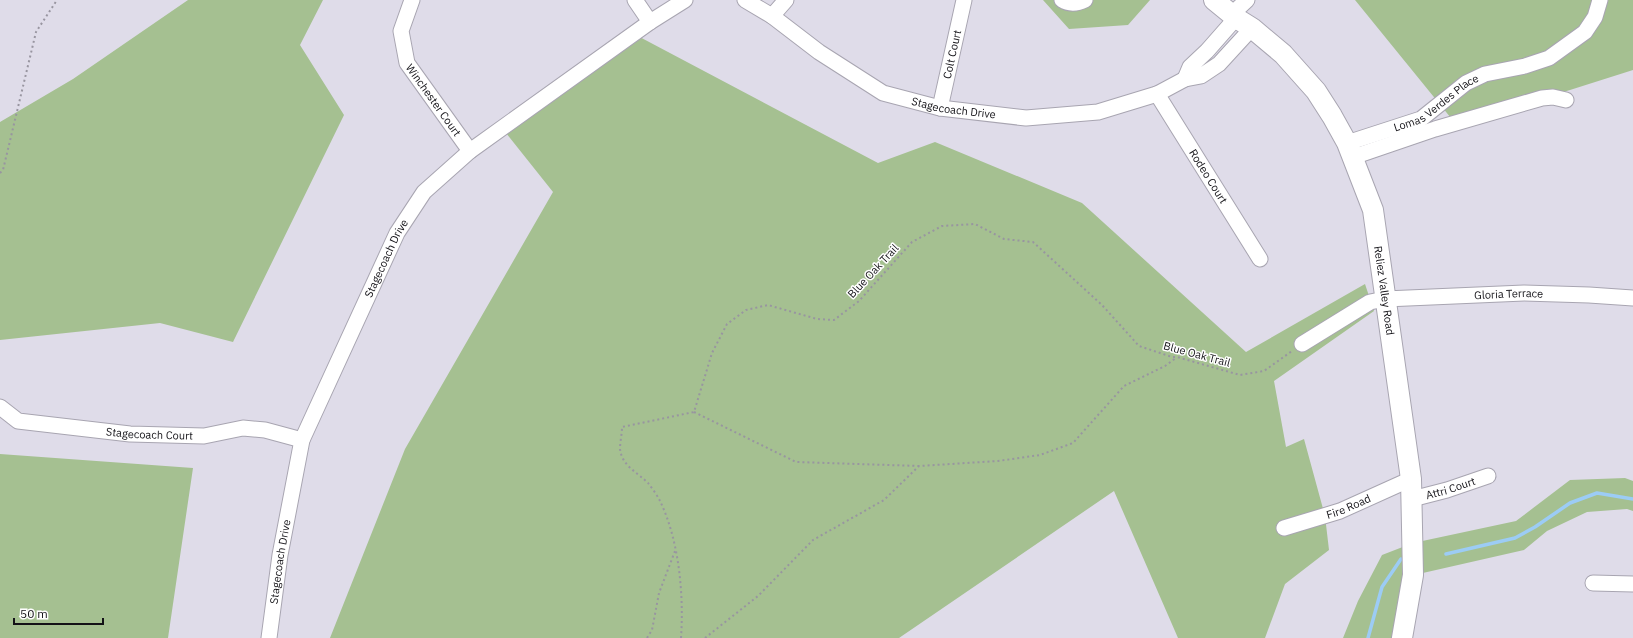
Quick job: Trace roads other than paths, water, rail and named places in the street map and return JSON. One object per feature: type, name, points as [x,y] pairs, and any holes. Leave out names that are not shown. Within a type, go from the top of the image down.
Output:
[{"type":"main road","name":"Reliez Valley Road","points":[[1214,0],[1252,28],[1283,54],[1316,91],[1332,116],[1350,150],[1373,210],[1411,479],[1414,575],[1402,638]]},
{"type":"street","name":"Winchester Court","points":[[412,0],[401,31],[407,63],[470,151]]},
{"type":"street","points":[[635,0],[650,22]]},
{"type":"street","name":"Stagecoach Drive","points":[[268,638],[280,554],[302,440],[397,233],[424,192],[470,151],[650,22],[685,0]]},
{"type":"street","name":"Stagecoach Drive","points":[[745,0],[772,16],[819,52],[883,93],[940,108],[1026,118],[1098,112],[1157,94],[1185,79],[1201,76],[1219,64],[1252,28]]},
{"type":"street","points":[[772,16],[786,0]]},
{"type":"street","name":"Colt Court","points":[[940,108],[964,0]]},
{"type":"street","points":[[1062,0],[1071,4],[1077,4],[1086,0]]},
{"type":"street","points":[[1185,79],[1190,67],[1207,51],[1247,0]]},
{"type":"street","name":"Lomas Verdes Place","points":[[1350,150],[1421,119],[1466,83],[1485,74],[1525,66],[1549,58],[1585,32],[1595,17],[1600,0]]},
{"type":"street","points":[[1207,51],[1219,64]]},
{"type":"street","name":"Rodeo Court","points":[[1157,94],[1260,259]]},
{"type":"street","points":[[1350,150],[1542,98],[1553,97],[1566,100]]},
{"type":"street","name":"Gloria Terrace","points":[[1302,344],[1370,302],[1385,298],[1524,293],[1633,298]]},
{"type":"street","name":"Stagecoach Court","points":[[0,407],[18,421],[130,434],[204,436],[243,428],[266,430],[302,440]]},
{"type":"street","name":"Attri Court","points":[[1412,499],[1447,490],[1488,476]]},
{"type":"street","name":"Fire Road","points":[[1284,528],[1340,511],[1411,479]]},
{"type":"street","points":[[1593,583],[1633,584]]},
{"type":"waterway","points":[[1446,554],[1515,538],[1535,527],[1570,503],[1597,493],[1633,499]]},
{"type":"waterway","points":[[1368,638],[1382,587],[1401,559]]}]
